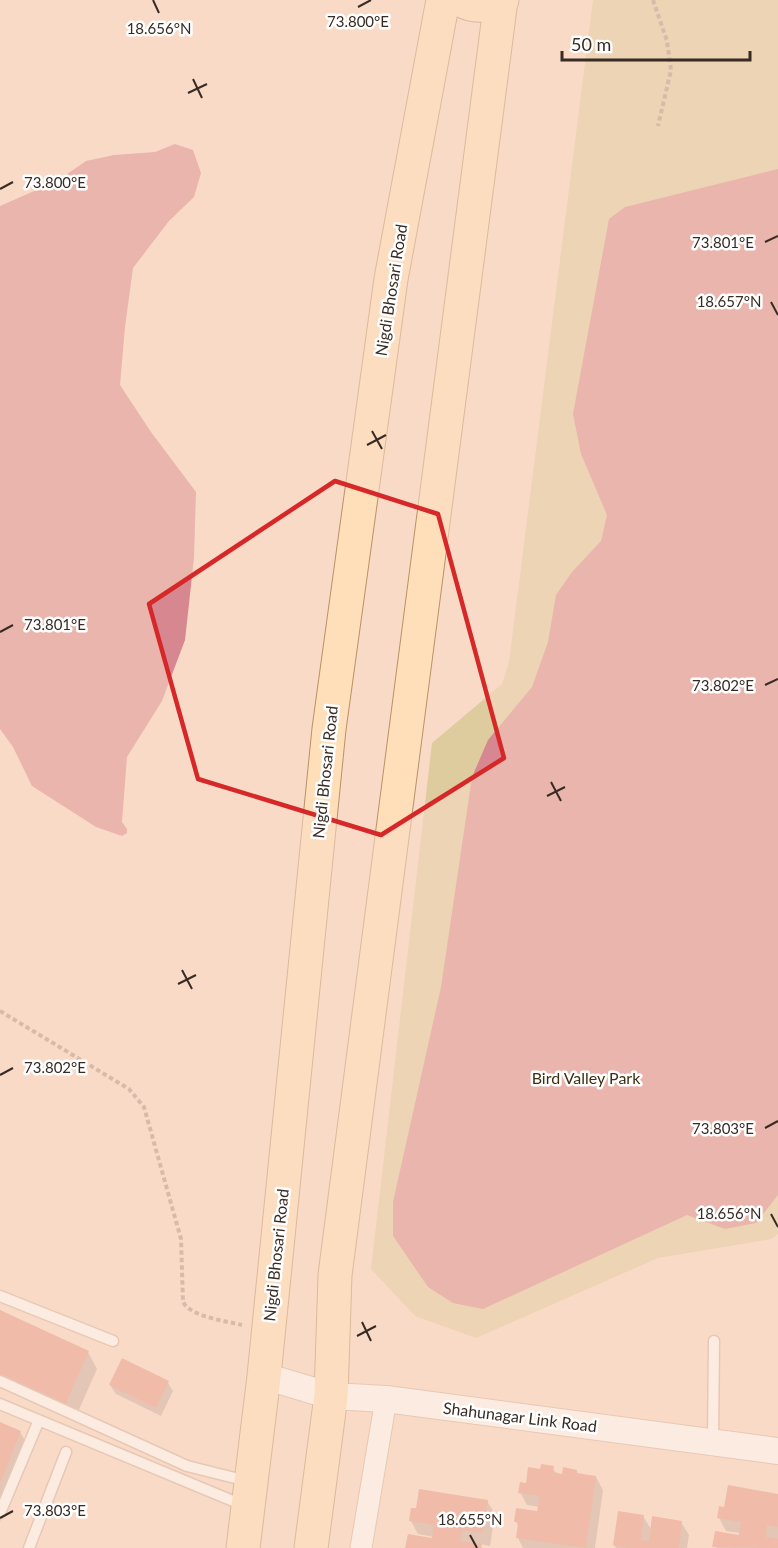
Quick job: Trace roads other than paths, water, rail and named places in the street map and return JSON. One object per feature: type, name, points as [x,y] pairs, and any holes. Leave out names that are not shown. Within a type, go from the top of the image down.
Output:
[{"type":"main road","name":"Nigdi Bhosari Road","points":[[243,1548],[264,1376],[329,729],[391,279],[443,0]]},
{"type":"main road","points":[[311,1548],[331,1396],[335,1275],[502,0],[489,5],[477,6],[460,0]]},
{"type":"street","name":"Shahunagar Link Road","points":[[264,1376],[331,1396],[386,1399],[778,1451]]},
{"type":"street","points":[[361,1548],[386,1399]]},
{"type":"lane","points":[[0,1296],[113,1341]]},
{"type":"lane","points":[[713,1442],[714,1341]]},
{"type":"lane","points":[[0,1381],[250,1495]]},
{"type":"lane","points":[[0,1404],[250,1495]]},
{"type":"lane","points":[[0,1513],[39,1420]]},
{"type":"lane","points":[[29,1548],[66,1452]]},
{"type":"park label","name":"Bird Valley Park","points":[[586,1078]]}]
